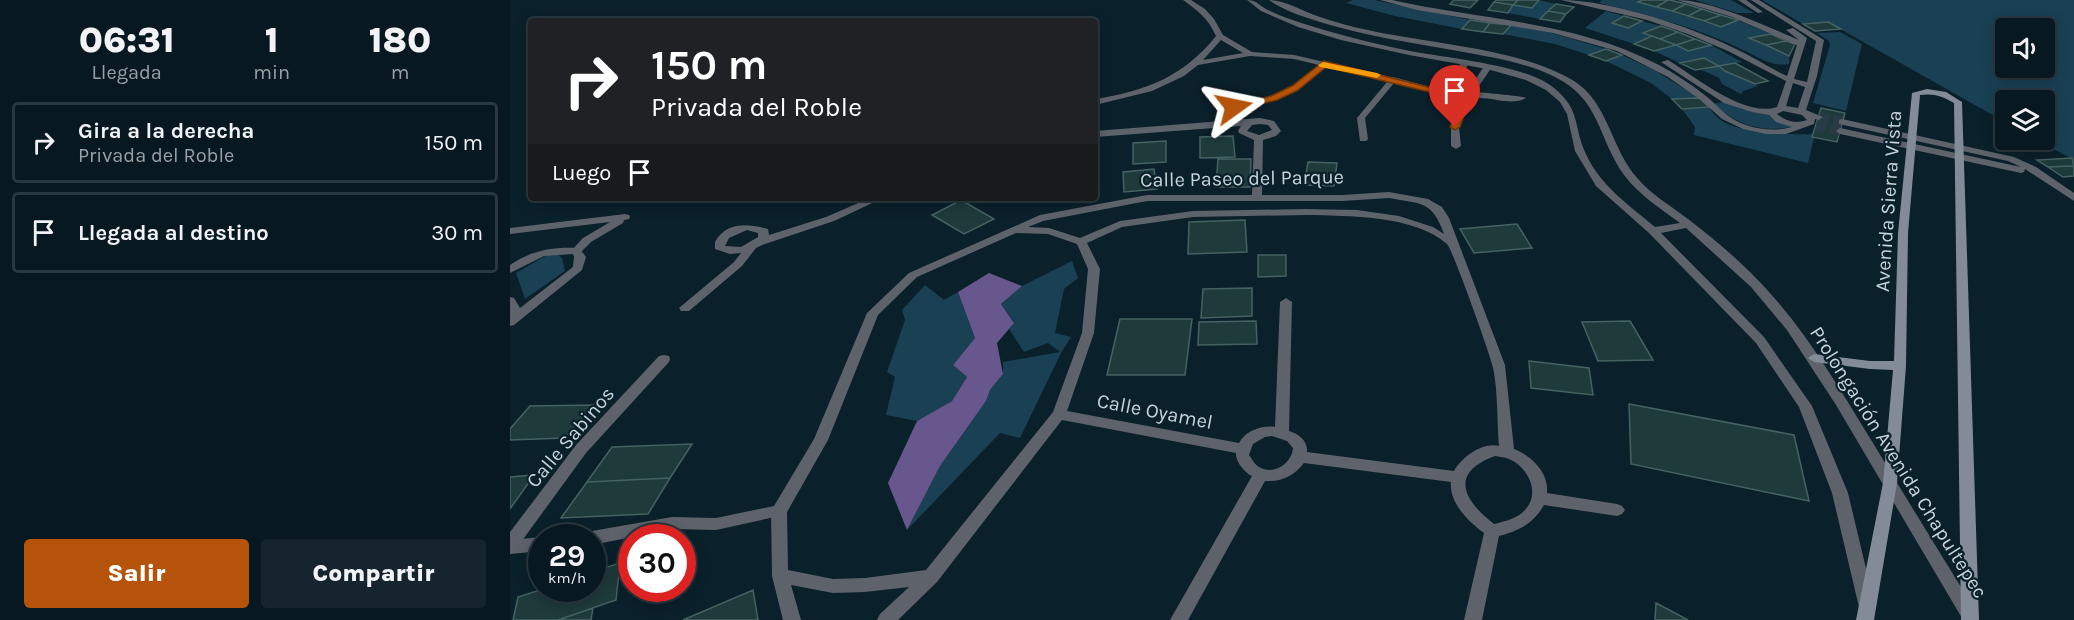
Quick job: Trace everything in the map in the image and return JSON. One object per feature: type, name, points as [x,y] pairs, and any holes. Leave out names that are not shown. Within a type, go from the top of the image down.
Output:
[{"type":"main road","name":"Avenida Sierra Vista","points":[[1865,620],[1890,483],[1900,366],[1903,233],[1917,93],[1937,92],[1958,102],[1970,618]]},
{"type":"main road","points":[[1815,358],[1870,365],[1900,366]]},
{"type":"street","points":[[1186,0],[1202,8],[1213,18],[1220,36],[1250,54]]},
{"type":"street","points":[[1252,0],[1263,10],[1344,38],[1408,53],[1465,62],[1530,78],[1549,88],[1563,101],[1571,114],[1580,151],[1599,184],[1653,231],[1760,340],[1805,406],[1840,493],[1866,605]]},
{"type":"street","name":"Prolongación Avenida Chapultepec","points":[[1272,0],[1322,21],[1356,31],[1504,58],[1558,75],[1575,85],[1595,105],[1627,173],[1639,186],[1688,224],[1763,292],[1815,358],[1970,618]]},
{"type":"street","points":[[1383,0],[1518,23],[1591,40],[1652,64],[1702,97],[1728,119],[1758,129],[1787,131],[1809,120]]},
{"type":"street","points":[[1421,0],[1480,13],[1576,29],[1608,39],[1667,63],[1698,81],[1722,100]]},
{"type":"street","points":[[1564,0],[1646,18],[1731,49],[1790,82],[1809,85]]},
{"type":"street","points":[[1680,0],[1734,16],[1802,44],[1819,47]]},
{"type":"street","points":[[1740,0],[1803,38],[1781,109]]},
{"type":"street","points":[[1754,0],[1820,40],[1809,85],[1809,120]]},
{"type":"street","points":[[1734,16],[1788,20]]},
{"type":"street","points":[[1098,101],[1166,85],[1198,63],[1220,36]]},
{"type":"street","points":[[1198,63],[1250,54],[1294,57],[1393,79],[1465,99]]},
{"type":"street","points":[[1454,86],[1465,62]]},
{"type":"street","points":[[1220,109],[1274,98],[1295,88],[1324,64]]},
{"type":"street","points":[[1755,64],[1813,76]]},
{"type":"street","points":[[1456,146],[1455,127],[1465,99],[1473,92],[1488,67]]},
{"type":"street","points":[[1363,139],[1361,118],[1393,79]]},
{"type":"street","points":[[1445,93],[1447,88],[1454,86],[1506,99],[1522,98]]},
{"type":"street","points":[[1702,97],[1772,113],[1782,122],[1809,120]]},
{"type":"street","points":[[1710,104],[1722,100]]},
{"type":"street","points":[[1772,113],[1781,109],[1809,120]]},
{"type":"street","points":[[1098,141],[1245,127],[1266,122],[1277,128],[1275,134],[1259,138],[1248,136],[1245,127]]},
{"type":"street","points":[[1841,126],[1960,151],[2040,176],[2074,198]]},
{"type":"street","points":[[1098,134],[1245,127]]},
{"type":"street","points":[[1257,196],[1259,138]]},
{"type":"street","name":"Calle Paseo del Parque","points":[[779,511],[821,440],[873,313],[913,275],[1040,218],[1147,198],[1257,196],[1342,198],[1389,195],[1424,201],[1438,209],[1444,218],[1499,365],[1507,450]]},
{"type":"street","points":[[852,201],[813,217],[764,231],[754,227],[739,229],[725,235],[718,243],[719,247],[729,251],[756,244],[830,219],[871,201]]},
{"type":"street","name":"Calle Paseo del Parque","points":[[1011,230],[1049,231],[1081,242],[1120,224],[1193,214],[1357,213],[1399,219],[1429,229],[1453,243]]},
{"type":"street","points":[[510,231],[625,217],[587,240],[576,251]]},
{"type":"street","points":[[1653,231],[1688,224]]},
{"type":"street","points":[[686,308],[738,264],[765,234],[764,231]]},
{"type":"street","points":[[886,620],[931,577],[1059,414],[1088,333],[1094,268],[1081,242]]},
{"type":"street","points":[[510,270],[534,256],[554,249],[576,251]]},
{"type":"street","points":[[510,301],[513,318],[578,268],[580,257],[576,251]]},
{"type":"street","points":[[1282,432],[1286,302]]},
{"type":"street","name":"Calle Sabinos","points":[[510,546],[581,449],[664,358]]},
{"type":"street","name":"Calle Oyamel","points":[[1059,414],[1243,449]]},
{"type":"street","points":[[1272,431],[1282,432],[1297,442],[1301,457],[1297,464],[1281,474],[1261,474],[1251,470],[1245,464],[1243,449],[1253,436],[1272,431]]},
{"type":"street","points":[[1507,450],[1517,455],[1535,475],[1540,498],[1536,509],[1518,525],[1492,531],[1468,512],[1457,489],[1458,477],[1470,459],[1481,453],[1507,450]]},
{"type":"street","points":[[1301,457],[1458,477]]},
{"type":"street","points":[[1179,620],[1261,474]]},
{"type":"street","points":[[1540,498],[1617,510]]},
{"type":"street","points":[[606,535],[672,523],[716,524],[779,511],[780,576],[792,620]]},
{"type":"street","points":[[1473,620],[1492,531]]},
{"type":"street","points":[[510,546],[528,545]]},
{"type":"street","points":[[780,576],[833,586],[865,585],[931,577]]},
{"type":"shaded area","points":[[1353,0],[1374,0],[1470,20],[1462,29],[1395,16],[1346,3]]},
{"type":"shaded area","points":[[1539,0],[1556,4],[1540,19],[1508,13],[1513,5],[1532,8]]},
{"type":"shaded area","points":[[1602,0],[1642,0],[1639,2],[1721,27],[1738,20],[1771,34],[1750,38],[1789,56],[1789,64],[1766,61],[1710,35],[1655,17],[1599,3]]},
{"type":"shaded area","points":[[1695,0],[1731,0],[1754,13],[1737,13]]},
{"type":"shaded area","points":[[1762,0],[2074,0],[2074,160],[2055,150],[2055,90],[1995,90],[1995,116],[1828,22],[1803,24]]},
{"type":"shaded area","points":[[1606,11],[1624,16],[1612,23],[1628,28],[1642,21],[1661,26],[1644,32],[1652,36],[1634,44],[1585,28]]},
{"type":"shaded area","points":[[1511,25],[1548,32],[1606,49],[1589,55],[1555,44],[1503,34]]},
{"type":"shaded area","points":[[1840,32],[1862,44],[1846,111],[1813,103],[1830,45],[1829,41],[1817,33]]},
{"type":"shaded area","points":[[1676,45],[1688,51],[1711,45],[1742,62],[1720,66],[1758,86],[1743,91],[1741,94],[1722,84],[1719,78],[1702,70],[1718,66],[1704,58],[1680,63],[1654,51]]},
{"type":"shaded area","points":[[1622,55],[1656,71],[1699,98],[1672,99],[1651,83],[1606,61]]},
{"type":"shaded area","points":[[1723,102],[1767,114],[1773,119],[1798,126],[1773,129],[1742,123],[1712,104]]},
{"type":"shaded area","points":[[1709,107],[1718,118],[1738,127],[1765,132],[1815,134],[1808,163],[1694,135],[1695,127],[1682,109]]},
{"type":"shaded area","points":[[554,251],[562,258],[565,271],[525,299],[516,273]]},
{"type":"shaded area","points":[[1072,261],[1078,278],[1064,289],[1055,333],[1071,337],[1020,438],[1000,433],[907,530],[940,466],[1003,374],[1003,362],[1060,352],[1048,343],[1024,352],[1009,329],[1014,322],[1001,304],[1022,286]]},
{"type":"shaded area","points":[[989,273],[1022,286],[1001,304],[1014,323],[997,343],[1003,374],[940,466],[907,530],[888,483],[917,421],[952,401],[967,377],[953,365],[975,338],[958,292]]},
{"type":"shaded area","points":[[925,285],[944,300],[958,292],[975,338],[953,365],[967,377],[952,401],[917,421],[886,415],[895,377],[887,372],[905,320],[902,310]]},
{"type":"building","points":[[1454,0],[1478,0],[1470,8],[1450,4]]},
{"type":"building","points":[[1518,0],[1513,5],[1494,2]]},
{"type":"building","points":[[1518,0],[1539,0],[1532,8],[1513,5]]},
{"type":"building","points":[[1668,0],[1656,7],[1638,2]]},
{"type":"building","points":[[1668,0],[1686,4],[1672,11],[1656,7]]},
{"type":"building","points":[[1494,2],[1513,5],[1508,13],[1488,10]]},
{"type":"building","points":[[1556,4],[1574,7],[1566,14],[1548,11]]},
{"type":"building","points":[[1686,4],[1702,9],[1688,16],[1672,11]]},
{"type":"building","points":[[1702,9],[1721,15],[1704,21],[1688,16]]},
{"type":"building","points":[[1548,11],[1566,14],[1560,22],[1540,19]]},
{"type":"building","points":[[1721,15],[1738,20],[1721,27],[1704,21]]},
{"type":"building","points":[[1624,16],[1642,21],[1628,28],[1612,23]]},
{"type":"building","points":[[1470,20],[1490,23],[1483,32],[1462,29]]},
{"type":"building","points":[[1828,22],[1841,29],[1815,31],[1803,24]]},
{"type":"building","points":[[1490,23],[1511,25],[1503,34],[1483,32]]},
{"type":"building","points":[[1661,26],[1678,32],[1660,39],[1643,33]]},
{"type":"building","points":[[1678,32],[1695,39],[1676,45],[1660,39]]},
{"type":"building","points":[[1771,34],[1786,41],[1766,45],[1749,38]]},
{"type":"building","points":[[1652,36],[1676,45],[1654,51],[1634,44]]},
{"type":"building","points":[[1695,39],[1711,45],[1688,51],[1676,45]]},
{"type":"building","points":[[1786,41],[1795,44],[1789,56],[1766,45]]},
{"type":"building","points":[[1606,49],[1622,55],[1606,61],[1589,55]]},
{"type":"building","points":[[1704,58],[1719,66],[1695,70],[1680,63]]},
{"type":"building","points":[[1735,63],[1768,81],[1755,84],[1719,66]]},
{"type":"building","points":[[1699,98],[1709,107],[1682,109],[1672,99]]},
{"type":"building","points":[[1821,108],[1845,113],[1837,142],[1812,137]]},
{"type":"building","points":[[1233,136],[1235,157],[1200,158],[1200,137]]},
{"type":"building","points":[[1166,141],[1166,162],[1133,164],[1133,143]]},
{"type":"building","points":[[2072,158],[2074,166],[2048,167],[2037,160]]},
{"type":"building","points":[[1218,159],[1251,159],[1250,187],[1216,187]]},
{"type":"building","points":[[1308,162],[1337,163],[1334,186],[1304,185]]},
{"type":"building","points":[[2074,166],[2074,176],[2063,177],[2048,167]]},
{"type":"building","points":[[1154,169],[1157,189],[1124,192],[1123,172]]},
{"type":"building","points":[[963,201],[994,219],[964,234],[932,215]]},
{"type":"building","points":[[1245,220],[1247,252],[1188,254],[1189,222]]},
{"type":"building","points":[[1517,224],[1532,248],[1474,253],[1460,229]]},
{"type":"building","points":[[1258,255],[1286,255],[1286,276],[1258,277]]},
{"type":"building","points":[[1252,288],[1252,316],[1201,318],[1203,289]]},
{"type":"building","points":[[1120,319],[1192,319],[1185,375],[1107,375]]},
{"type":"building","points":[[1256,321],[1257,344],[1198,345],[1199,322]]},
{"type":"building","points":[[1630,321],[1653,360],[1598,361],[1582,322]]},
{"type":"building","points":[[1529,361],[1589,368],[1593,395],[1531,388]]},
{"type":"building","points":[[1629,404],[1794,435],[1809,501],[1631,464]]},
{"type":"building","points":[[593,405],[565,438],[510,440],[510,429],[530,406]]},
{"type":"building","points":[[692,444],[670,478],[587,482],[612,447]]},
{"type":"building","points":[[534,475],[510,509],[510,477]]},
{"type":"building","points":[[670,478],[648,514],[561,518],[587,482]]},
{"type":"building","points":[[618,564],[616,600],[558,620],[513,620],[518,597],[528,594],[528,602],[606,602],[606,568]]},
{"type":"building","points":[[753,590],[758,620],[683,620]]},
{"type":"building","points":[[1656,603],[1688,620],[1655,620]]},
{"type":"building","points":[[593,608],[591,620],[558,620]]},
{"type":"tunnel","points":[[1819,117],[1842,122]]},
{"type":"tunnel","points":[[1816,126],[1840,131]]},
{"type":"slow traffic","points":[[1323,65],[1377,75]]},
{"type":"route","points":[[1234,107],[1274,98],[1295,88],[1324,64],[1393,79],[1445,93],[1450,97],[1465,99],[1455,127]]}]
